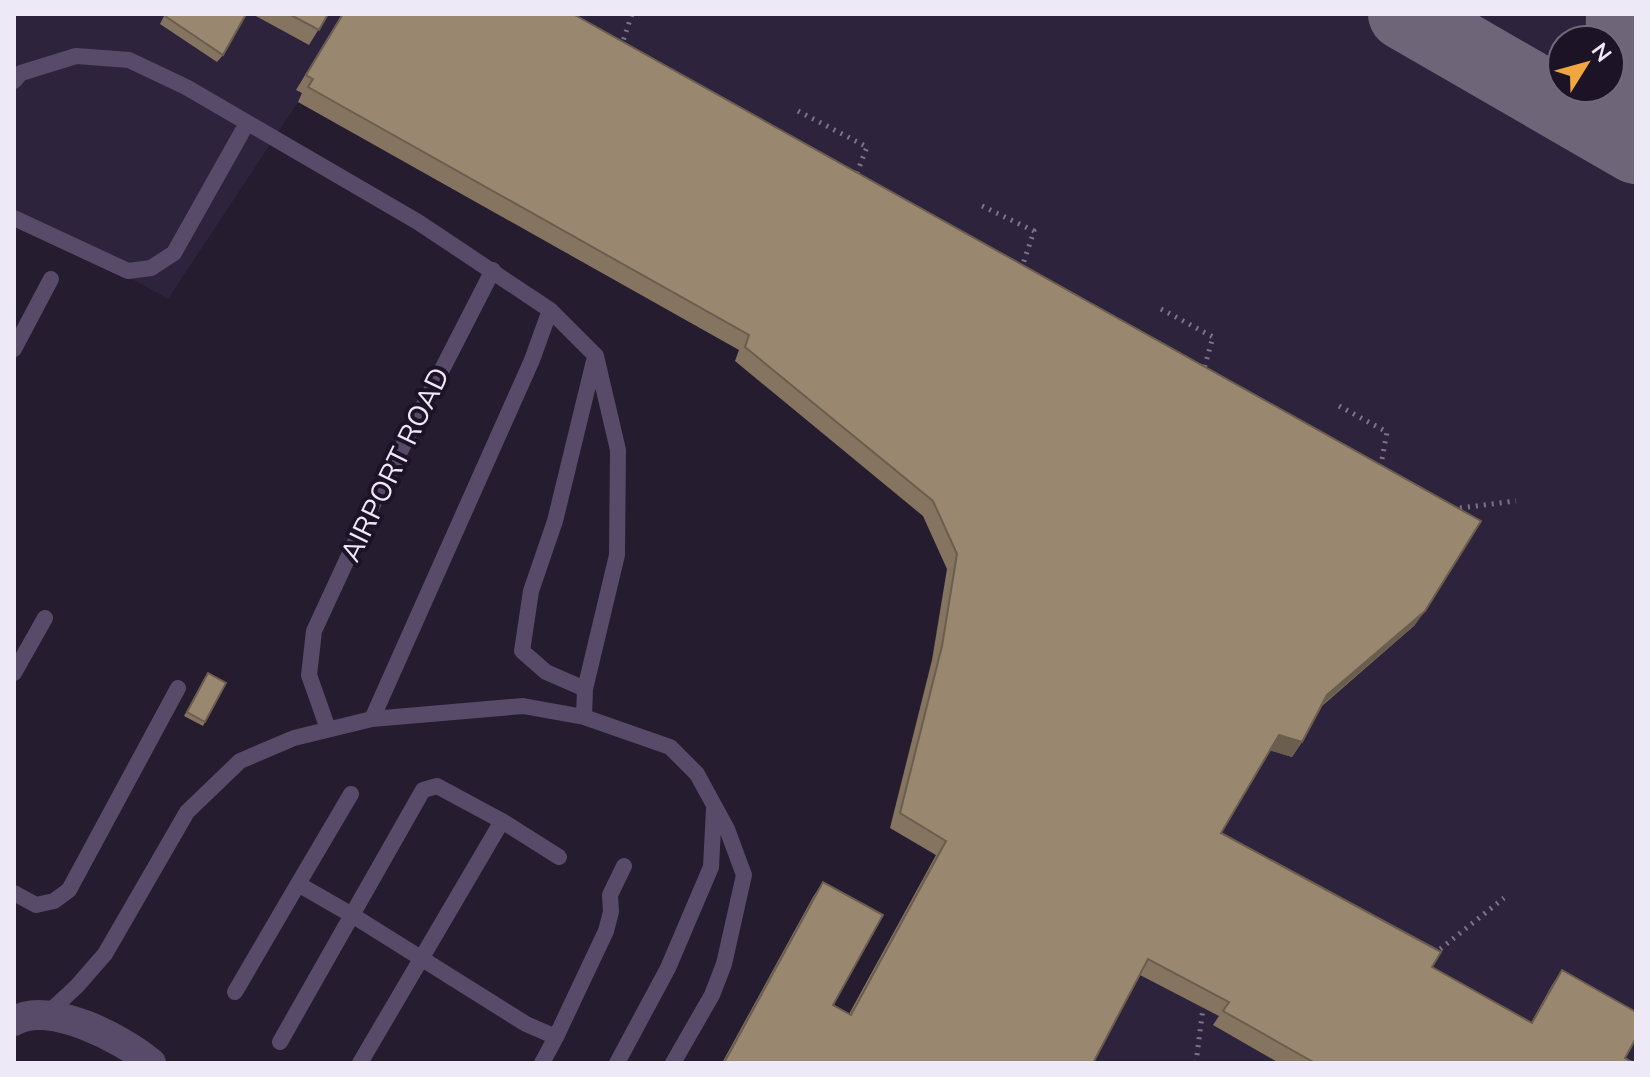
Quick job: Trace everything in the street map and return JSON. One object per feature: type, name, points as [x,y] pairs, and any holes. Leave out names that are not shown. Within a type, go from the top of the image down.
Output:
[{"type":"street","points":[[14,1021],[47,1014],[92,1028],[134,1049],[151,1063]]},
{"type":"lane","points":[[14,81],[21,73],[76,56],[129,60],[227,111],[418,222],[550,310],[596,356],[618,450],[617,555],[585,689],[584,717]]},
{"type":"lane","points":[[14,218],[128,271],[151,268],[174,253],[242,132]]},
{"type":"lane","name":"AIRPORT ROAD","points":[[328,729],[309,675],[314,631],[369,512],[493,270]]},
{"type":"lane","points":[[14,349],[51,279]]},
{"type":"lane","points":[[372,719],[532,360],[550,310]]},
{"type":"lane","points":[[585,689],[546,672],[522,651],[531,591],[555,521],[596,356]]},
{"type":"lane","points":[[14,673],[45,618]]},
{"type":"lane","points":[[14,893],[36,905],[54,901],[69,890],[178,688]]},
{"type":"lane","points":[[47,1014],[105,954],[187,812],[240,761],[294,738],[372,719],[523,706],[584,717],[670,747],[697,774],[727,829],[744,875],[724,964],[712,995],[673,1063]]},
{"type":"lane","points":[[280,1042],[423,790],[437,786],[502,821],[559,857]]},
{"type":"lane","points":[[235,992],[351,794]]},
{"type":"lane","points":[[617,1063],[668,968],[711,867],[714,807]]},
{"type":"lane","points":[[360,1063],[502,821]]},
{"type":"lane","points":[[542,1063],[606,931],[611,912],[610,895],[624,866]]},
{"type":"lane","points":[[298,884],[526,1024],[556,1037]]},
{"type":"path","points":[[617,59],[632,14]]},
{"type":"path","points":[[798,111],[867,147],[851,190]]},
{"type":"path","points":[[982,206],[1034,231],[1017,283]]},
{"type":"path","points":[[1161,309],[1213,337],[1199,385]]},
{"type":"path","points":[[1339,406],[1387,432],[1377,482]]},
{"type":"path","points":[[1442,510],[1516,501]]},
{"type":"path","points":[[1424,962],[1504,898]]},
{"type":"path","points":[[1196,1063],[1203,1008]]},
{"type":"shaded area","points":[[14,14],[1636,14],[1636,1063],[722,1063],[813,897],[873,930],[823,1019],[841,1029],[936,856],[890,828],[932,661],[947,569],[923,516],[735,361],[739,349],[298,102],[168,299],[14,214]]},
{"type":"building","points":[[166,14],[242,14],[245,16],[223,55]]},
{"type":"building","points":[[289,14],[328,14],[319,30]]},
{"type":"building","points":[[343,14],[573,14],[1481,521],[1425,611],[1327,695],[1302,742],[1279,735],[1221,833],[1441,952],[1432,967],[1532,1023],[1562,970],[1636,1012],[1636,1038],[1625,1058],[1634,1063],[1315,1063],[1223,1011],[1229,1002],[1148,959],[1093,1063],[724,1063],[823,882],[883,915],[833,1005],[851,1015],[946,841],[900,813],[942,646],[957,554],[933,501],[745,347],[749,335],[308,87],[313,79],[306,75]]},
{"type":"building","points":[[208,673],[226,683],[205,722],[187,712]]},
{"type":"taxiway","points":[[1404,14],[1636,148]]},
{"type":"taxiway","points":[[1622,14],[1624,61],[1636,105]]}]
